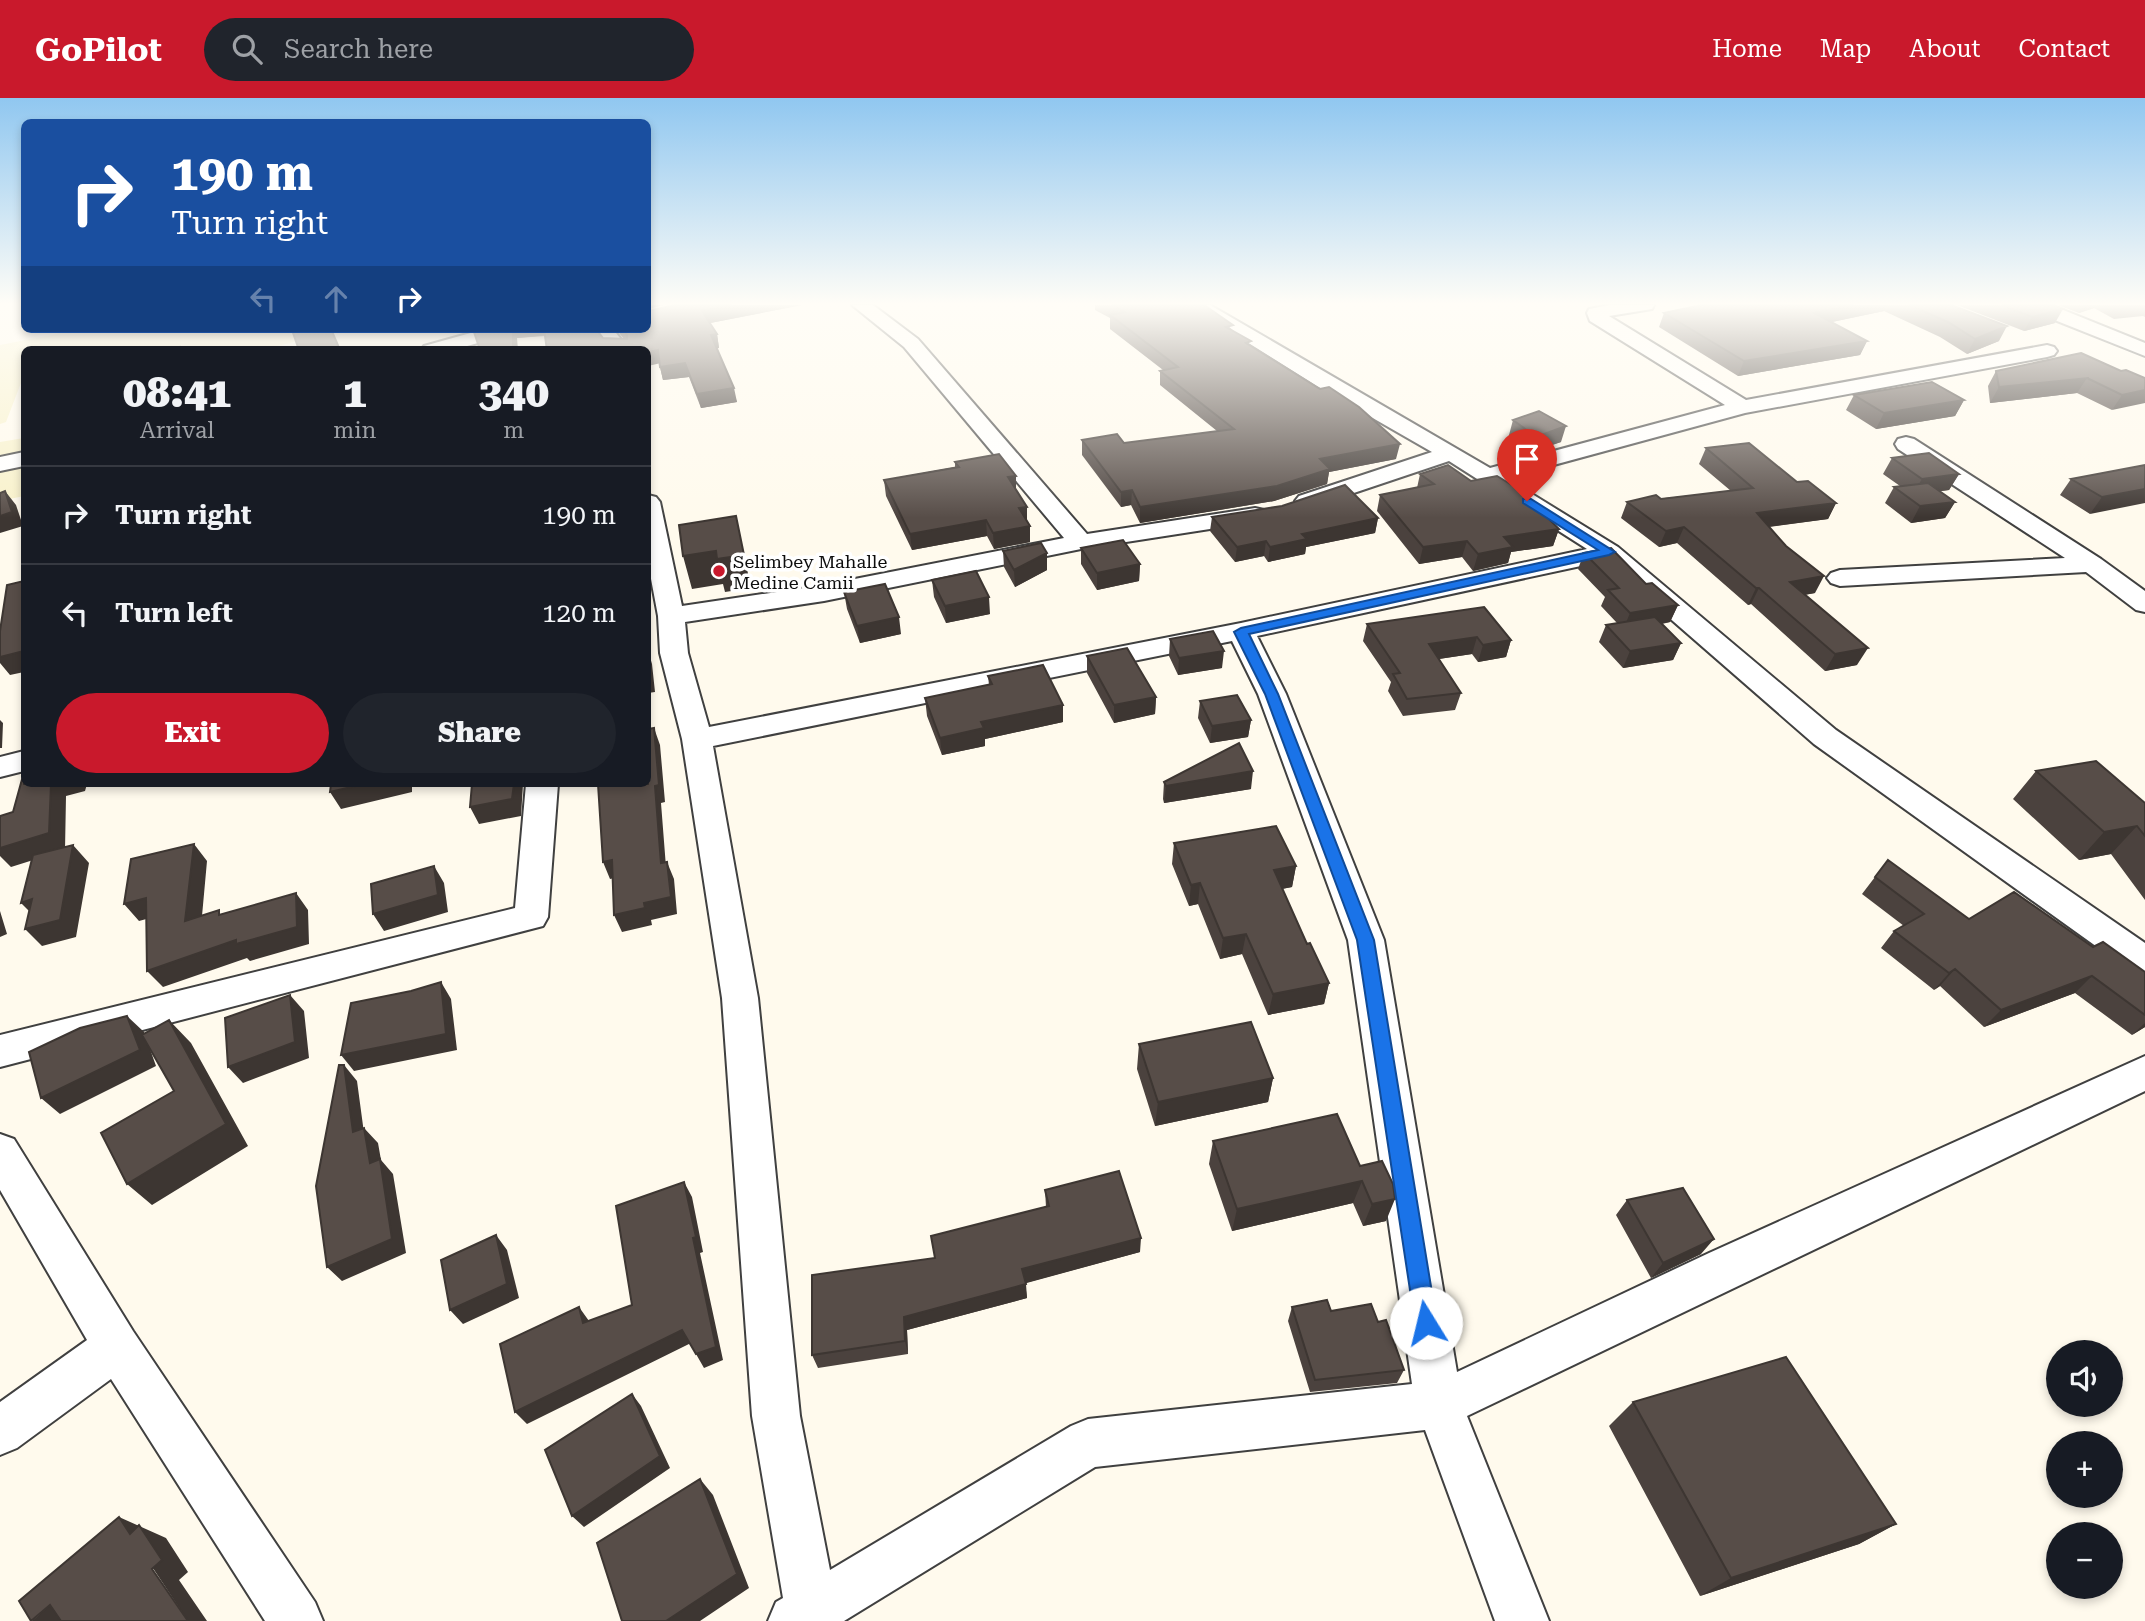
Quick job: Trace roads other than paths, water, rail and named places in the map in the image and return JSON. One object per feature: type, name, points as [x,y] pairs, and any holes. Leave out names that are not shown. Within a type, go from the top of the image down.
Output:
[{"type":"street","points":[[939,376],[1081,542]]},
{"type":"street","points":[[1314,376],[1451,453],[1609,552],[1825,737],[2145,962]]},
{"type":"street","points":[[1693,376],[1743,407]]},
{"type":"street","points":[[1486,476],[1743,407],[1911,376]]},
{"type":"street","points":[[1906,443],[2092,564],[2145,604]]},
{"type":"street","points":[[671,616],[824,593],[1081,542],[1279,511],[1451,453]]},
{"type":"street","points":[[0,464],[21,460]]},
{"type":"street","points":[[651,517],[671,616],[661,655],[697,739],[740,998],[776,1416],[803,1616],[1088,1443],[1439,1405],[1725,1268],[2145,1073]]},
{"type":"street","points":[[697,739],[1241,632],[1609,552]]},
{"type":"street","points":[[1840,578],[2092,564]]},
{"type":"street","points":[[1241,632],[1272,694],[1366,940],[1439,1405],[1522,1621]]},
{"type":"street","points":[[0,767],[21,762]]},
{"type":"street","points":[[0,1051],[531,917],[542,787]]},
{"type":"street","points":[[0,1152],[117,1347],[296,1621]]},
{"type":"street","points":[[0,1431],[117,1347]]},
{"type":"place","name":"Selimbey Mahalle Medine Camii","points":[[719,571]]}]
